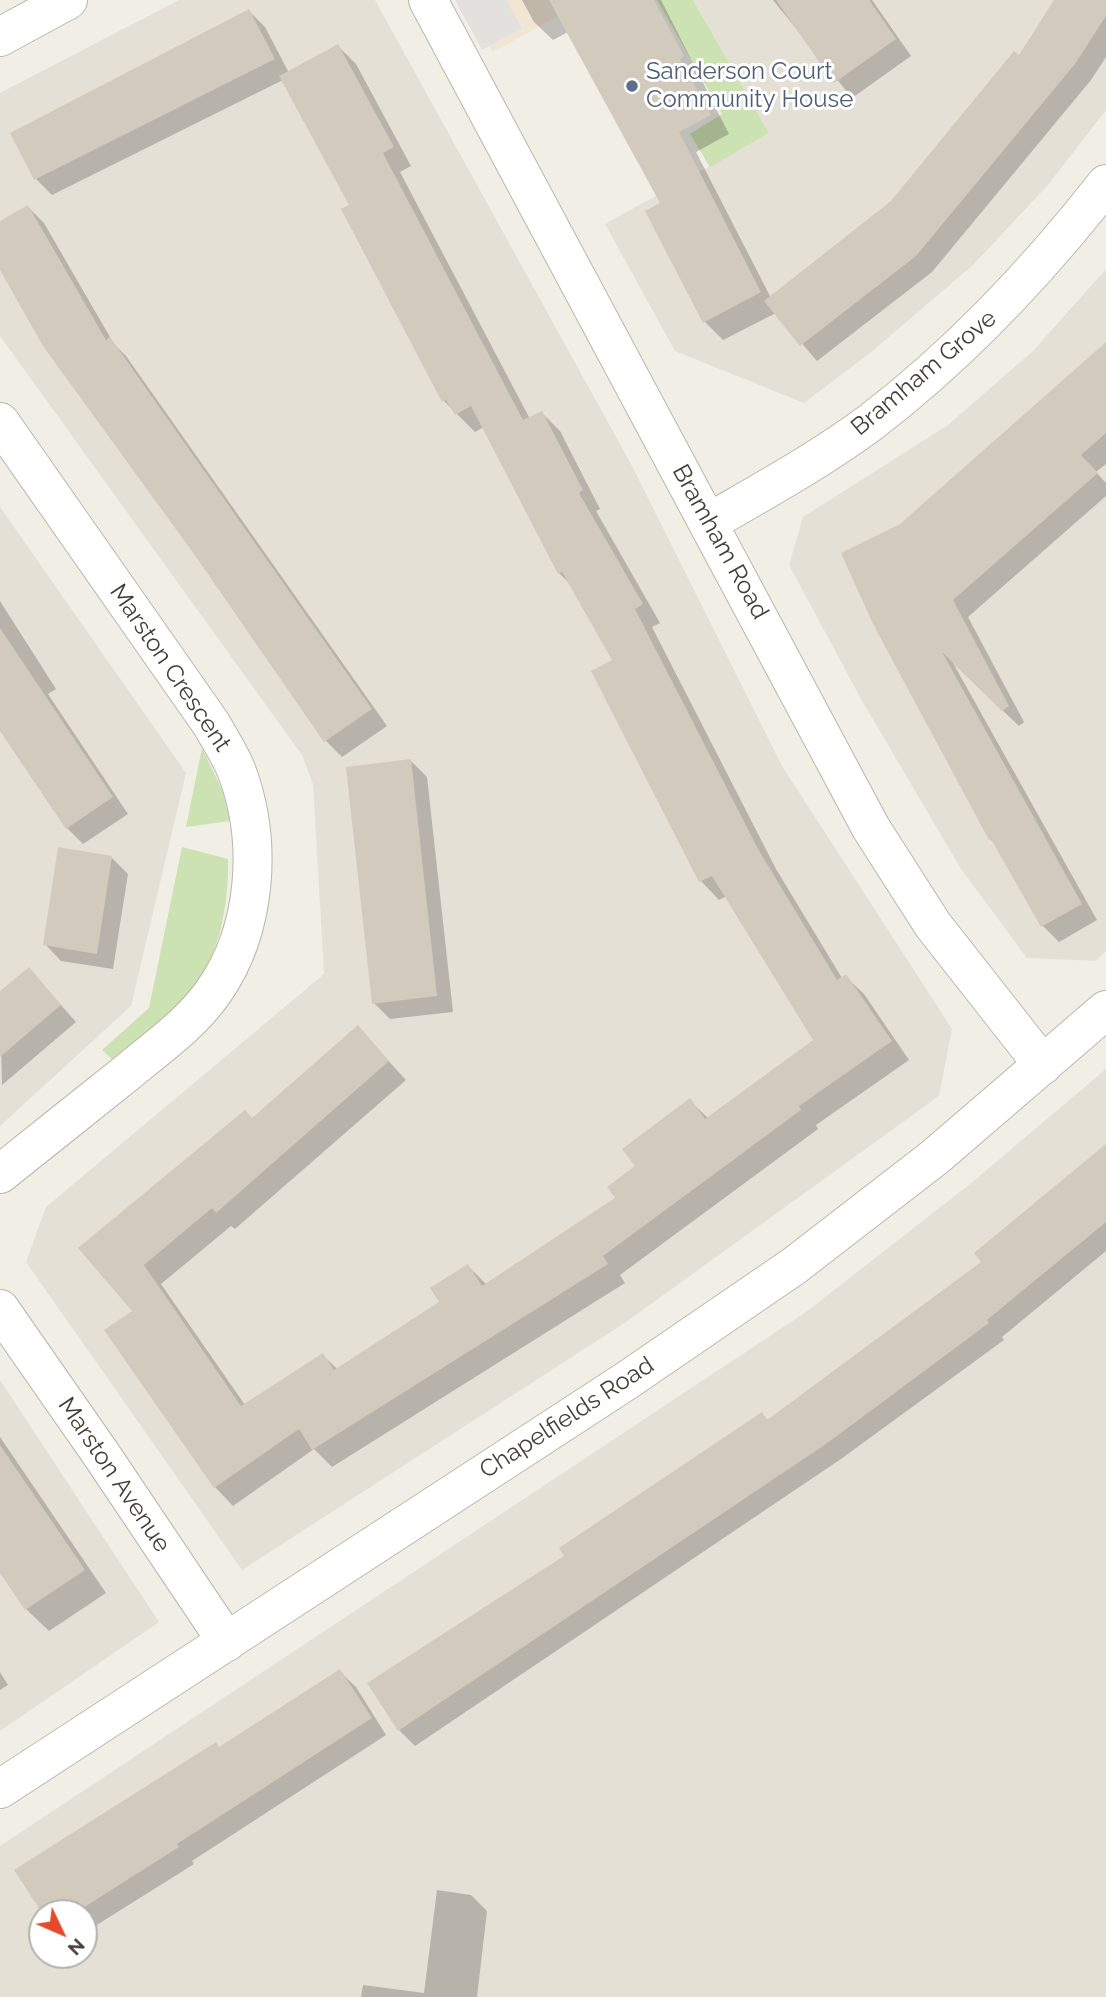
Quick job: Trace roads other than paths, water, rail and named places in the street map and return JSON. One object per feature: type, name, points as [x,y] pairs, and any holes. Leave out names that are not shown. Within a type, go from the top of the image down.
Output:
[{"type":"street","points":[[0,37],[68,0]]},
{"type":"street","name":"Bramham Road","points":[[428,0],[872,828],[903,880],[959,962],[1043,1065]]},
{"type":"street","name":"Bramham Grove","points":[[708,523],[790,476],[871,422],[1006,302],[1106,184]]},
{"type":"street","name":"Marston Crescent","points":[[0,422],[212,725],[237,771],[247,809],[251,860],[246,921],[236,954],[213,992],[186,1024],[0,1174]]},
{"type":"street","name":"Chapelfields Road","points":[[0,1789],[626,1381],[794,1266],[934,1157],[1106,1010]]},
{"type":"street","name":"Marston Avenue","points":[[0,1310],[227,1642]]},
{"type":"place","name":"Sanderson Court Community House","points":[[632,86]]}]
